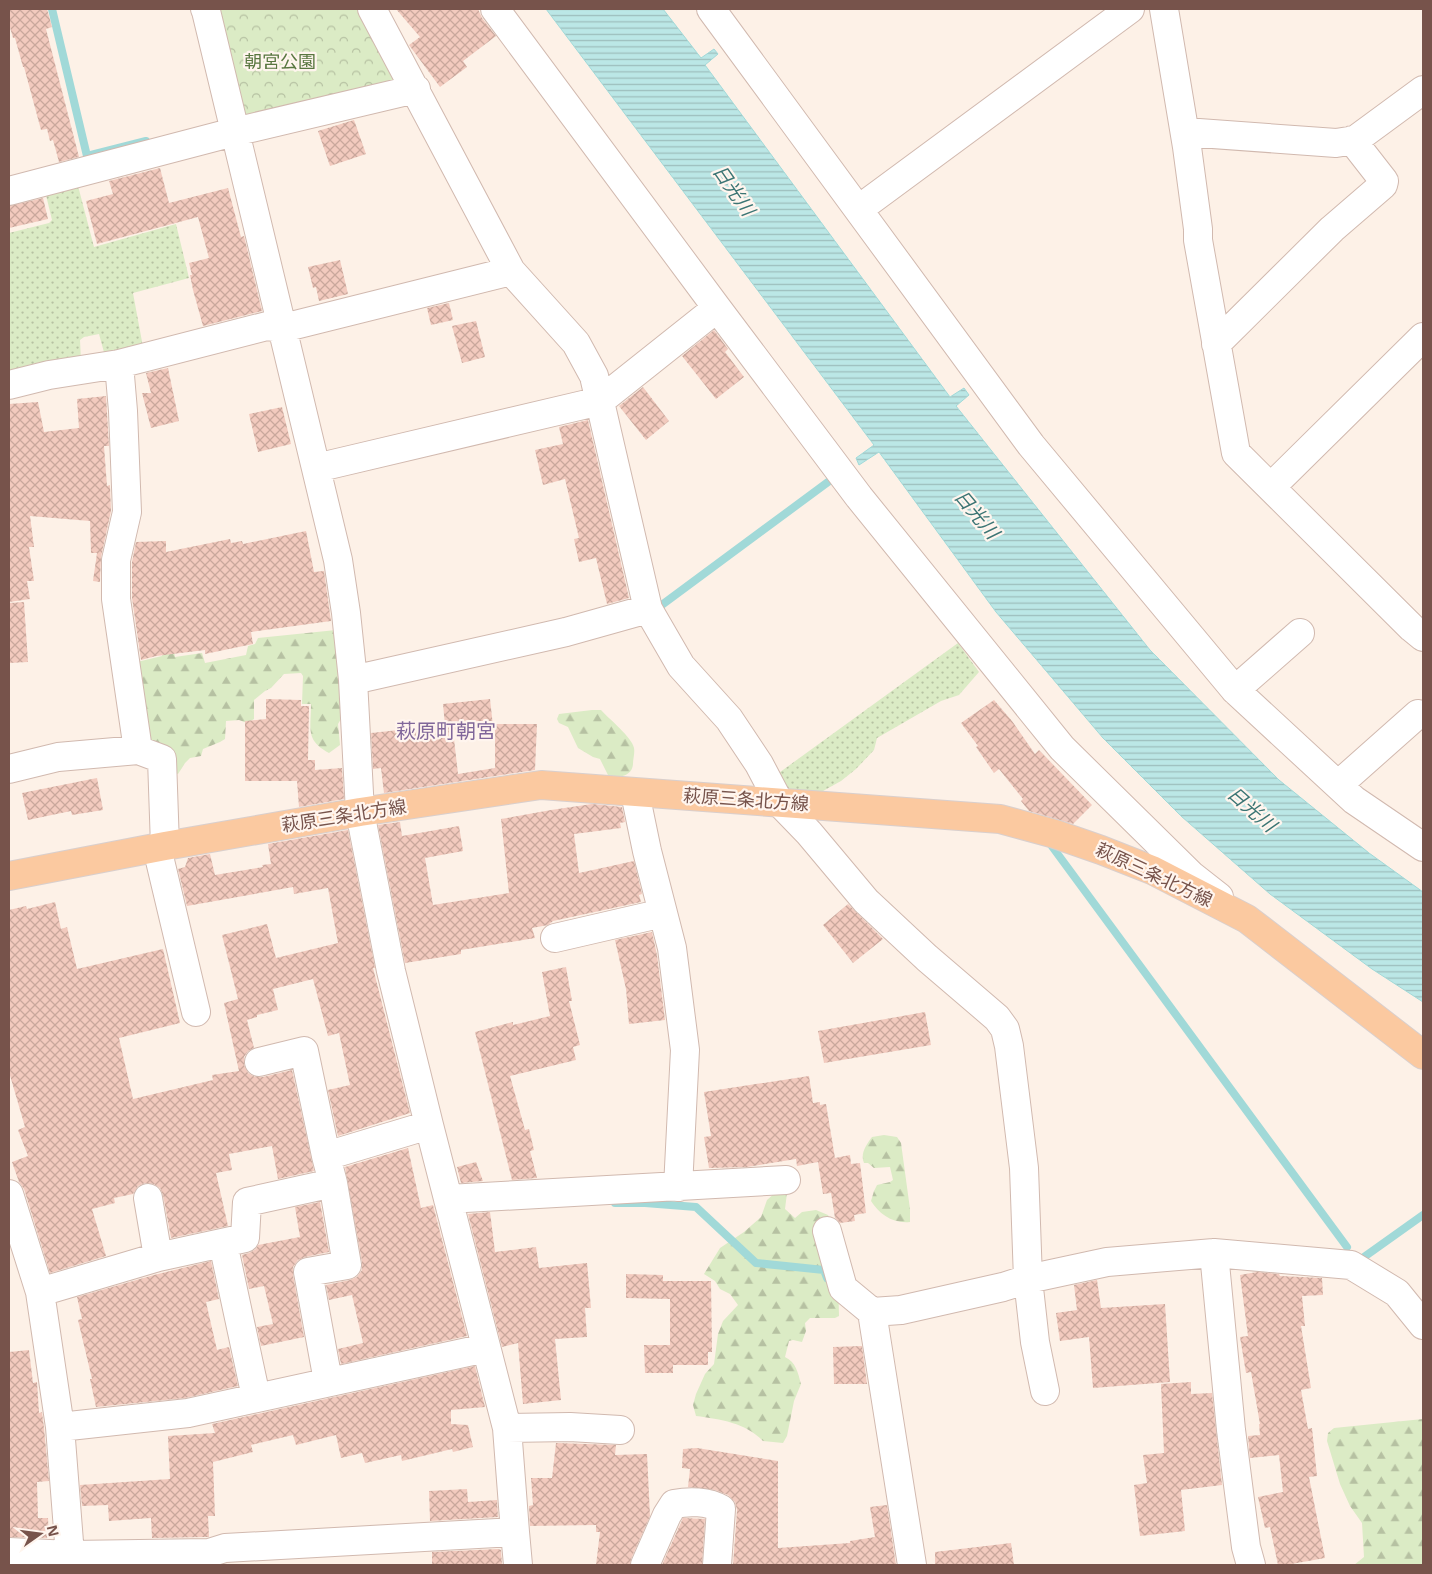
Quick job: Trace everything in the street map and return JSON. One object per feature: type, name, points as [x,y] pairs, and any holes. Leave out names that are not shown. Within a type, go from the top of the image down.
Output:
[{"type":"main road","name":"萩原三条北方線","points":[[9,876],[360,812],[540,785],[1000,819],[1055,834],[1152,870],[1247,919],[1423,1055]]},
{"type":"street","points":[[204,9],[338,560],[353,680],[360,812],[391,970],[507,1428],[518,1565]]},
{"type":"street","points":[[372,9],[511,271],[576,343],[594,376],[648,609],[680,666],[729,720],[759,764],[779,802],[809,833],[866,901],[927,958],[998,1018],[1005,1028],[1009,1046],[1024,1168],[1028,1279],[1036,1342],[1045,1391]]},
{"type":"street","points":[[494,9],[860,497],[1062,748],[1191,876],[1247,919]]},
{"type":"street","points":[[711,9],[1031,445],[1235,690],[1354,800],[1423,847]]},
{"type":"street","points":[[859,209],[1130,9]]},
{"type":"street","points":[[1164,9],[1185,132],[1198,240],[1236,453],[1420,627]]},
{"type":"street","points":[[9,191],[234,132],[416,89]]},
{"type":"street","points":[[1185,132],[1336,143],[1352,140],[1423,90]]},
{"type":"street","points":[[1216,344],[1332,229],[1383,185],[1384,181],[1352,140]]},
{"type":"street","points":[[9,385],[49,375],[119,364],[267,326],[283,328],[511,271]]},
{"type":"street","points":[[316,468],[600,400],[717,308]]},
{"type":"street","points":[[1271,487],[1423,337]]},
{"type":"street","points":[[119,364],[127,512],[116,560],[116,600],[138,750]]},
{"type":"street","points":[[353,680],[566,632],[648,609]]},
{"type":"street","points":[[1235,690],[1300,633]]},
{"type":"street","points":[[1338,785],[1418,714]]},
{"type":"street","points":[[9,769],[58,757],[138,750],[162,759],[161,847],[196,1012]]},
{"type":"street","points":[[635,793],[647,851],[672,948],[685,1050],[678,1187]]},
{"type":"street","points":[[555,938],[663,913]]},
{"type":"street","points":[[259,1062],[304,1051],[333,1183],[347,1265],[308,1272],[328,1381]]},
{"type":"street","points":[[326,1156],[429,1125]]},
{"type":"street","points":[[448,1199],[786,1180]]},
{"type":"street","points":[[40,1292],[158,1257],[245,1238],[247,1202],[333,1183]]},
{"type":"street","points":[[9,1194],[40,1292],[60,1427],[70,1560]]},
{"type":"street","points":[[148,1198],[158,1257]]},
{"type":"street","points":[[827,1231],[844,1288],[872,1312],[912,1565]]},
{"type":"street","points":[[223,1243],[256,1397]]},
{"type":"street","points":[[1214,1253],[1231,1430],[1246,1547],[1251,1565]]},
{"type":"street","points":[[872,1312],[902,1310],[1107,1262],[1214,1253],[1351,1265],[1397,1293],[1423,1325]]},
{"type":"street","points":[[60,1427],[188,1413],[486,1348]]},
{"type":"street","points":[[507,1428],[570,1427],[620,1430]]},
{"type":"street","points":[[645,1565],[667,1515],[674,1504],[685,1502],[713,1504],[721,1509],[717,1565]]},
{"type":"street","points":[[9,1552],[70,1560],[209,1552],[225,1548],[515,1532]]},
{"type":"green space","name":"朝宮公園","points":[[210,9],[365,9],[397,78],[393,88],[237,129]]},
{"type":"green space","points":[[77,182],[94,247],[176,224],[189,278],[133,293],[143,347],[105,356],[99,334],[84,337],[80,340],[81,361],[9,374],[9,233],[49,223],[52,220],[45,191]]},
{"type":"green space","points":[[336,630],[346,710],[338,724],[340,745],[329,753],[316,743],[311,733],[311,704],[302,704],[303,676],[301,673],[284,674],[271,688],[254,700],[254,719],[247,723],[239,720],[226,721],[225,739],[203,749],[201,756],[190,758],[178,774],[168,771],[143,744],[137,662],[162,656],[162,653],[174,651],[175,657],[202,653],[205,663],[246,655],[248,646],[255,644],[258,638]]},
{"type":"green space","points":[[958,643],[979,672],[959,695],[941,701],[877,738],[874,750],[856,769],[841,781],[823,791],[790,792],[776,775]]},
{"type":"green space","points":[[601,710],[625,734],[632,744],[634,750],[633,764],[628,774],[609,777],[600,759],[578,748],[568,727],[559,723],[557,719],[559,714]]},
{"type":"green space","points":[[884,1135],[897,1137],[901,1143],[910,1222],[892,1220],[882,1214],[871,1201],[877,1185],[893,1180],[890,1167],[874,1168],[868,1163],[864,1163],[863,1160],[864,1150],[872,1137]]},
{"type":"green space","points":[[777,1191],[787,1193],[785,1209],[795,1218],[802,1212],[816,1210],[828,1215],[837,1233],[839,1316],[835,1318],[810,1318],[805,1323],[806,1331],[802,1342],[789,1341],[785,1357],[794,1365],[801,1384],[794,1401],[787,1436],[783,1443],[763,1441],[741,1426],[696,1416],[693,1405],[705,1374],[714,1364],[718,1334],[723,1321],[738,1305],[730,1294],[720,1289],[715,1281],[704,1274],[720,1248],[744,1232],[761,1217],[767,1200]]},
{"type":"green space","points":[[1423,1419],[1423,1565],[1354,1565],[1364,1557],[1362,1523],[1350,1506],[1340,1484],[1327,1441],[1328,1433],[1334,1428]]},
{"type":"water","name":"日光川","points":[[546,9],[663,9],[701,58],[714,49],[718,54],[705,65],[950,397],[964,388],[969,395],[956,406],[1150,650],[1279,780],[1369,853],[1423,892],[1423,1002],[1372,969],[1270,894],[1181,816],[1103,738],[996,612],[879,452],[859,465],[856,458],[874,445]]},
{"type":"building","points":[[9,9],[47,9],[52,27],[46,29],[79,157],[59,162],[53,140],[50,141],[47,129],[41,130],[24,67],[9,24]]},
{"type":"building","points":[[396,9],[478,9],[482,18],[496,36],[463,61],[467,67],[440,87],[409,45],[420,37]]},
{"type":"building","points":[[354,120],[366,154],[330,166],[318,131]]},
{"type":"building","points":[[160,168],[169,203],[228,188],[241,237],[244,236],[262,311],[203,326],[193,290],[189,263],[209,258],[198,217],[97,244],[86,201],[113,194],[109,181]]},
{"type":"building","points":[[43,198],[48,219],[9,228],[9,206]]},
{"type":"building","points":[[340,260],[348,294],[319,301],[316,287],[313,288],[308,267]]},
{"type":"building","points":[[449,303],[453,320],[431,325],[427,308]]},
{"type":"building","points":[[476,321],[485,357],[462,363],[452,326]]},
{"type":"building","points":[[714,330],[728,349],[725,352],[744,377],[716,399],[682,356]]},
{"type":"building","points":[[168,368],[179,421],[151,428],[142,393],[151,393],[146,373]]},
{"type":"building","points":[[643,387],[669,421],[646,440],[619,406]]},
{"type":"building","points":[[106,396],[109,446],[104,446],[107,486],[110,485],[111,511],[101,557],[100,582],[93,581],[97,553],[91,553],[90,521],[30,516],[34,547],[29,547],[34,581],[27,581],[30,599],[9,602],[9,404],[38,402],[44,432],[79,428],[77,399]]},
{"type":"building","points":[[282,407],[291,444],[258,452],[249,414]]},
{"type":"building","points":[[588,420],[629,598],[607,604],[596,558],[579,562],[574,539],[579,538],[565,479],[543,485],[535,450],[563,444],[559,427]]},
{"type":"building","points":[[306,531],[314,572],[324,571],[331,621],[251,632],[253,644],[205,654],[205,650],[156,656],[141,660],[132,598],[132,562],[136,542],[166,541],[166,552],[230,539],[231,543],[242,541],[243,544]]},
{"type":"building","points":[[24,602],[28,662],[9,663],[9,603]]},
{"type":"building","points":[[266,699],[301,700],[301,706],[309,706],[308,760],[315,760],[315,770],[342,768],[344,799],[299,807],[297,781],[245,781],[245,721],[266,719]]},
{"type":"building","points":[[490,699],[493,726],[453,730],[458,774],[495,768],[495,724],[537,724],[535,770],[384,793],[381,768],[373,769],[371,733],[445,725],[443,704]]},
{"type":"building","points":[[994,700],[1012,721],[1035,754],[1039,750],[1092,805],[1073,824],[1029,811],[1021,801],[1023,799],[999,769],[994,773],[976,747],[978,746],[961,723]]},
{"type":"building","points":[[97,778],[103,810],[72,815],[71,811],[28,820],[22,793]]},
{"type":"building","points":[[592,804],[622,807],[625,822],[620,823],[621,828],[574,834],[579,873],[634,861],[642,894],[639,895],[641,902],[553,921],[548,925],[532,928],[535,938],[461,950],[461,954],[405,963],[378,825],[400,822],[402,836],[459,826],[463,851],[425,858],[433,905],[509,893],[501,819]]},
{"type":"building","points":[[348,830],[375,968],[373,968],[410,1113],[338,1136],[328,1090],[350,1085],[339,1033],[328,1036],[313,979],[273,989],[278,1010],[257,1015],[257,1017],[247,1020],[254,1048],[248,1051],[244,1057],[244,1065],[248,1073],[255,1077],[292,1070],[314,1171],[278,1179],[272,1146],[229,1154],[232,1170],[216,1173],[228,1226],[171,1238],[160,1188],[154,1184],[145,1183],[138,1186],[133,1194],[114,1198],[115,1203],[92,1209],[106,1256],[50,1273],[24,1189],[19,1182],[12,1162],[28,1156],[18,1130],[25,1127],[9,1072],[9,910],[26,906],[27,909],[55,902],[61,929],[67,927],[77,969],[163,949],[180,1023],[119,1038],[133,1099],[213,1080],[212,1075],[239,1071],[224,1003],[238,999],[222,935],[267,924],[276,958],[338,943],[328,888],[294,894],[293,887],[187,906],[178,869],[185,867],[188,858],[210,854],[215,875],[263,867],[262,865],[271,864],[268,844]]},
{"type":"building","points":[[848,904],[883,939],[853,963],[823,925]]},
{"type":"building","points":[[652,932],[657,955],[665,1020],[629,1024],[626,989],[615,940]]},
{"type":"building","points":[[566,967],[572,1001],[569,1001],[580,1045],[573,1047],[576,1060],[510,1076],[525,1130],[529,1129],[534,1150],[530,1151],[537,1178],[512,1180],[475,1032],[513,1022],[513,1025],[550,1016],[542,972]]},
{"type":"building","points":[[925,1012],[931,1045],[824,1063],[818,1031]]},
{"type":"building","points":[[809,1076],[813,1103],[820,1102],[820,1105],[826,1104],[835,1158],[850,1155],[851,1164],[860,1163],[866,1213],[854,1215],[855,1221],[840,1223],[835,1218],[831,1193],[823,1194],[818,1162],[797,1166],[796,1159],[747,1167],[709,1168],[704,1137],[711,1136],[704,1092]]},
{"type":"building","points":[[408,1148],[421,1208],[433,1205],[467,1336],[341,1364],[338,1349],[363,1343],[352,1295],[329,1300],[326,1285],[350,1280],[357,1277],[362,1270],[345,1167]]},
{"type":"building","points":[[476,1162],[483,1181],[461,1183],[457,1167]]},
{"type":"building","points":[[320,1202],[329,1252],[305,1257],[298,1260],[293,1267],[304,1337],[261,1346],[257,1327],[273,1324],[264,1286],[249,1289],[242,1255],[256,1249],[258,1245],[300,1237],[295,1207]]},
{"type":"building","points":[[490,1212],[495,1252],[536,1247],[539,1268],[587,1263],[591,1308],[585,1308],[587,1337],[555,1339],[561,1400],[523,1404],[518,1343],[502,1347],[468,1214]]},
{"type":"building","points":[[211,1261],[219,1299],[206,1302],[217,1350],[229,1347],[238,1386],[185,1398],[96,1407],[90,1379],[92,1379],[78,1320],[82,1319],[77,1297]]},
{"type":"building","points":[[1257,1272],[1279,1274],[1280,1276],[1322,1278],[1323,1295],[1302,1296],[1305,1326],[1301,1326],[1311,1388],[1301,1390],[1308,1429],[1312,1428],[1317,1476],[1309,1477],[1325,1558],[1286,1565],[1278,1565],[1270,1527],[1265,1528],[1258,1497],[1283,1492],[1279,1455],[1250,1458],[1248,1436],[1260,1435],[1260,1424],[1251,1372],[1246,1373],[1240,1337],[1248,1336],[1240,1275]]},
{"type":"building","points":[[626,1274],[663,1275],[663,1281],[711,1281],[712,1352],[708,1352],[708,1365],[673,1365],[673,1373],[645,1373],[644,1345],[670,1345],[670,1299],[626,1298]]},
{"type":"building","points":[[1097,1280],[1101,1308],[1165,1304],[1170,1382],[1093,1388],[1089,1337],[1060,1341],[1056,1313],[1077,1310],[1074,1285]]},
{"type":"building","points":[[862,1346],[867,1384],[834,1384],[833,1347]]},
{"type":"building","points":[[29,1350],[33,1383],[37,1382],[39,1413],[42,1412],[49,1481],[37,1482],[38,1518],[48,1518],[49,1538],[9,1537],[9,1352]]},
{"type":"building","points":[[475,1366],[485,1407],[451,1410],[451,1424],[468,1425],[473,1447],[453,1452],[452,1449],[402,1461],[401,1455],[365,1463],[362,1453],[341,1458],[336,1435],[296,1445],[293,1435],[251,1445],[253,1452],[213,1462],[215,1516],[208,1516],[209,1537],[152,1538],[151,1518],[109,1521],[108,1505],[82,1506],[80,1485],[170,1479],[168,1436],[215,1433],[212,1424]]},
{"type":"building","points":[[1191,1382],[1191,1394],[1212,1393],[1222,1485],[1181,1490],[1185,1531],[1140,1536],[1134,1485],[1147,1483],[1143,1455],[1164,1453],[1161,1384]]},
{"type":"building","points":[[556,1443],[616,1445],[615,1455],[647,1454],[650,1516],[630,1565],[596,1565],[600,1532],[596,1532],[596,1525],[530,1526],[529,1506],[533,1505],[531,1478],[552,1478]]},
{"type":"building","points":[[697,1448],[778,1461],[778,1548],[850,1543],[850,1541],[875,1537],[870,1507],[887,1505],[896,1565],[733,1565],[737,1510],[735,1502],[728,1495],[715,1490],[688,1487],[690,1469],[682,1468],[683,1449]]},
{"type":"building","points":[[467,1489],[468,1502],[497,1500],[498,1517],[430,1521],[429,1491]]},
{"type":"building","points":[[683,1518],[705,1519],[702,1565],[662,1565]]},
{"type":"building","points":[[1011,1543],[1014,1565],[935,1565],[935,1552]]},
{"type":"building","points":[[501,1550],[502,1565],[432,1565],[432,1552]]},
{"type":"waterway","points":[[52,9],[87,156],[146,141]]},
{"type":"waterway","points":[[662,613],[659,607],[828,482]]},
{"type":"waterway","points":[[1051,845],[1347,1247]]},
{"type":"waterway","points":[[615,1203],[696,1207],[756,1263],[824,1270],[827,1278]]},
{"type":"waterway","points":[[1364,1257],[1423,1215]]},
{"type":"district","name":"萩原町朝宮","points":[[446,731]]}]
